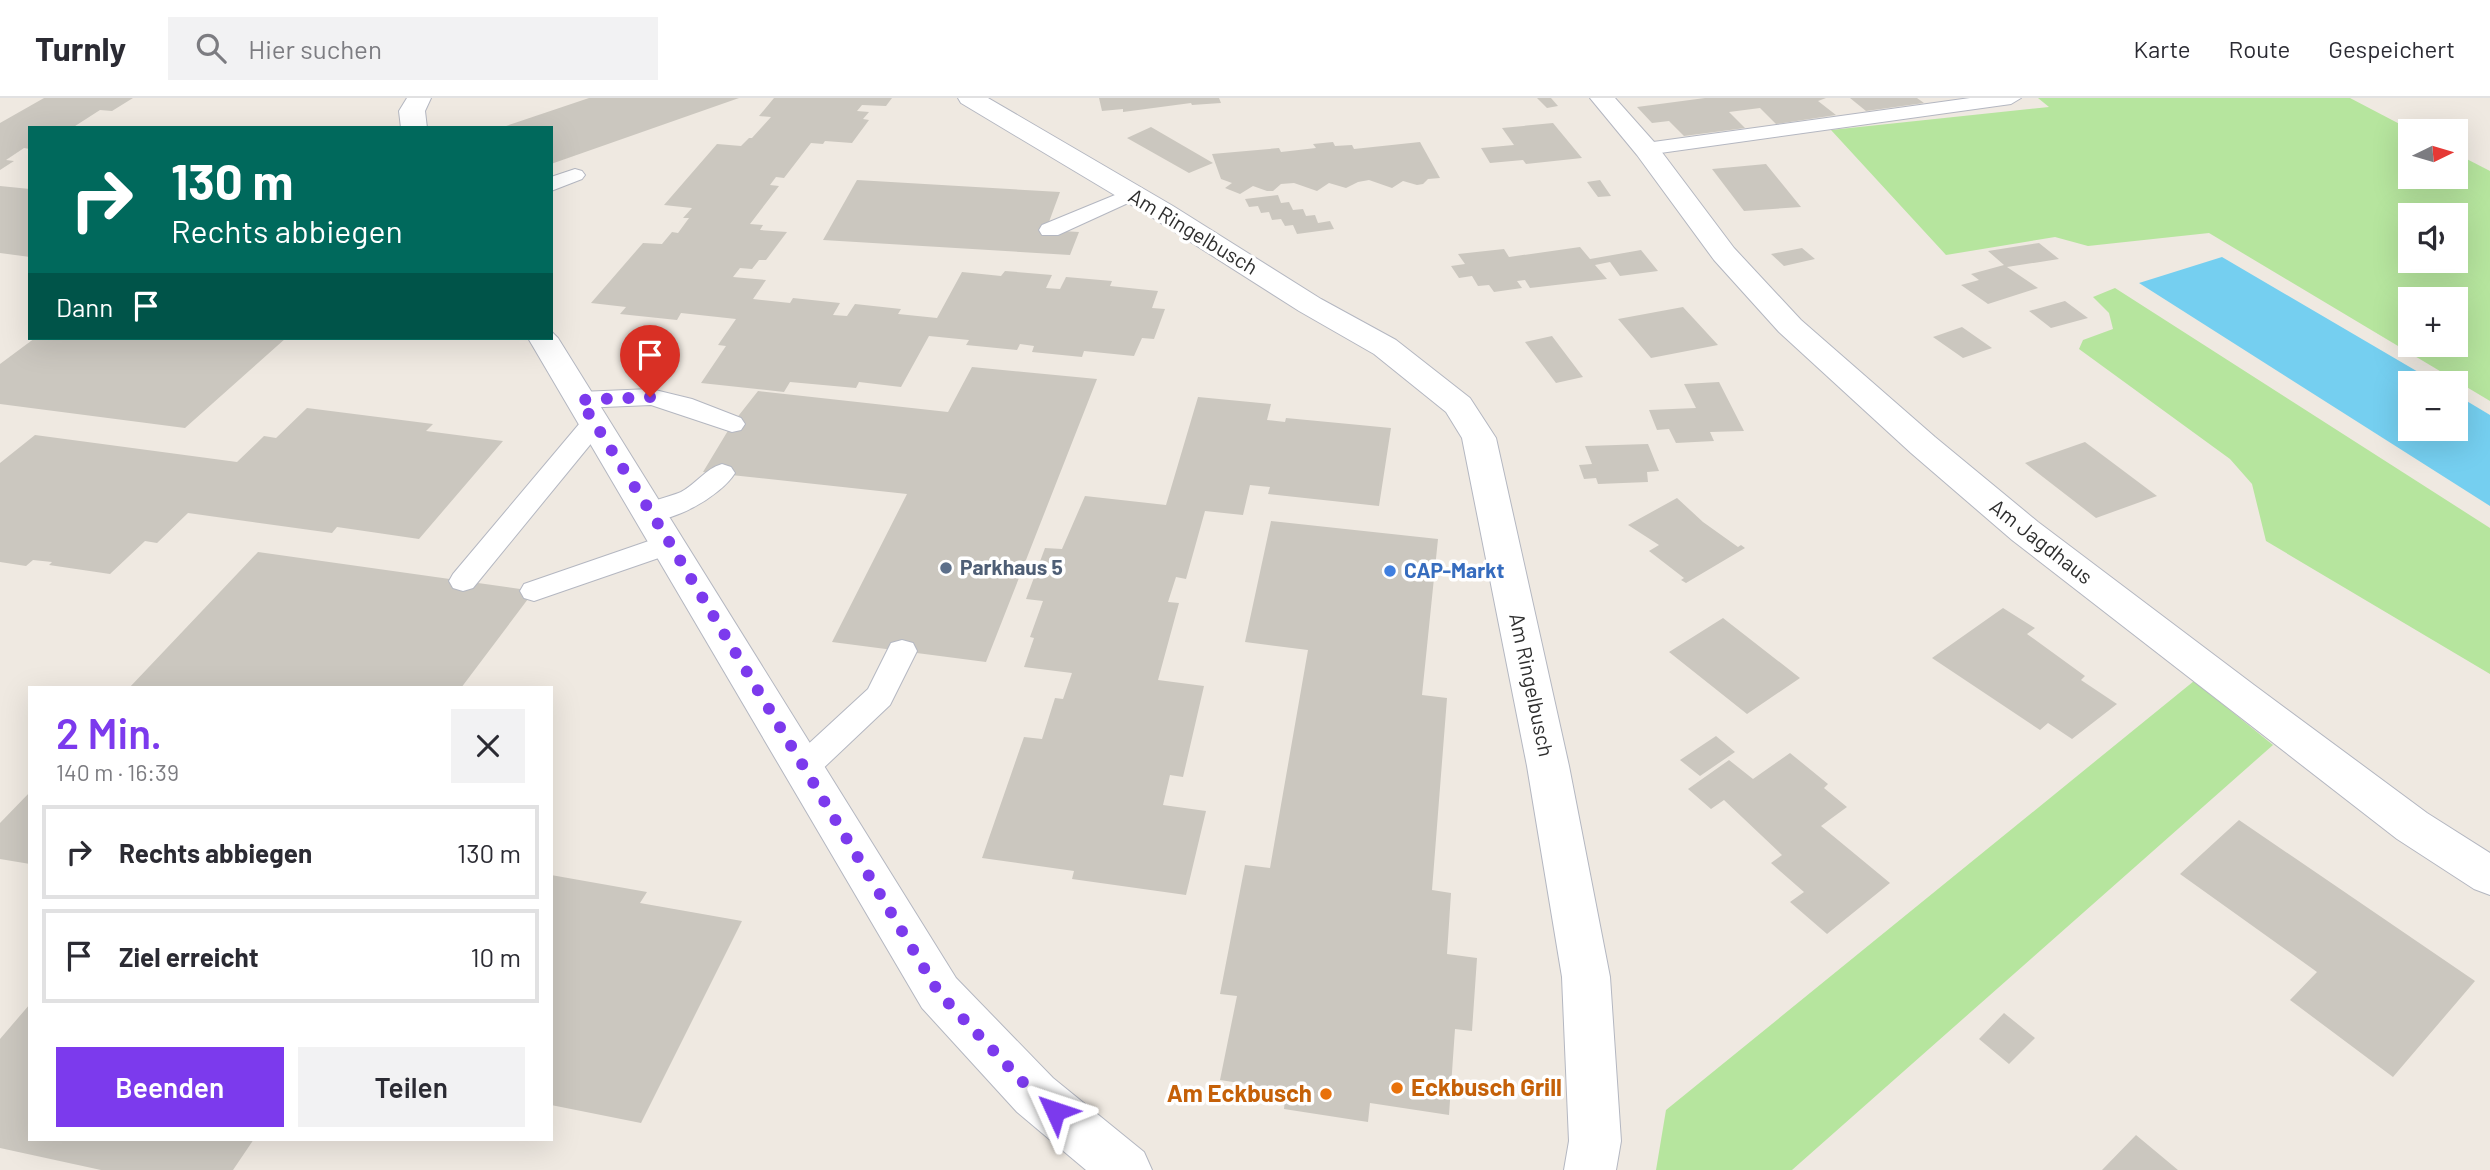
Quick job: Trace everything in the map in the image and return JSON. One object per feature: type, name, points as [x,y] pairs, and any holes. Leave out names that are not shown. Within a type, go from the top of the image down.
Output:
[{"type":"street","points":[[414,126],[412,111],[419,98]]},
{"type":"street","name":"Am Ringelbusch","points":[[970,98],[1132,194],[1310,305],[1385,347],[1458,405],[1479,438],[1548,766],[1586,977],[1595,1141],[1590,1170]]},
{"type":"street","name":"Am Jagdhaus","points":[[1601,98],[1646,149],[1724,254],[1781,316],[1923,445],[2025,531],[2240,696],[2412,826],[2490,876]]},
{"type":"street","points":[[544,340],[939,993],[1035,1095],[1085,1157],[1126,1170]]},
{"type":"lane","points":[[1646,149],[2011,98]]},
{"type":"lane","points":[[553,184],[575,175]]},
{"type":"lane","points":[[1050,230],[1132,194]]},
{"type":"lane","points":[[463,581],[587,411],[650,397],[683,405],[732,424]]},
{"type":"lane","points":[[534,591],[660,529],[722,473]]},
{"type":"lane","points":[[803,768],[879,697],[902,651]]},
{"type":"green space","points":[[2038,98],[2350,98],[2398,123],[2398,189],[2468,189],[2468,160],[2490,171],[2490,401],[2468,388],[2468,371],[2440,371],[2416,357],[2468,357],[2468,287],[2398,287],[2398,346],[2209,233],[2088,246],[2055,237],[1946,255],[1831,130],[2049,107]]},
{"type":"green space","points":[[2115,288],[2490,528],[2490,674],[2266,541],[2252,484],[2230,459],[2079,349],[2083,340],[2113,329],[2109,313],[2093,297]]},
{"type":"green space","points":[[2194,681],[2273,745],[1792,1170],[1656,1170],[1666,1110]]},
{"type":"water","points":[[2222,257],[2417,371],[2398,371],[2398,441],[2468,441],[2468,402],[2490,415],[2490,506],[2139,283]]},
{"type":"building","points":[[44,98],[133,98],[112,111],[100,110],[75,126],[28,126],[28,149],[24,148],[6,160],[14,161],[0,170],[0,123]]},
{"type":"building","points":[[589,98],[739,98],[553,163],[553,126],[506,126]]},
{"type":"building","points":[[774,98],[892,98],[886,106],[862,105],[857,111],[869,112],[863,119],[869,120],[852,143],[811,143],[784,178],[776,177],[770,185],[779,186],[750,224],[763,225],[760,230],[787,232],[766,260],[759,260],[752,269],[740,268],[733,277],[766,280],[753,299],[790,303],[793,298],[840,303],[833,315],[847,316],[855,304],[901,309],[898,314],[937,318],[962,272],[1001,276],[1005,271],[1052,275],[1046,288],[1060,289],[1066,277],[1112,281],[1110,286],[1158,291],[1152,308],[1165,309],[1154,339],[1142,338],[1134,356],[1084,351],[1082,357],[1032,352],[1034,346],[1020,344],[1017,350],[966,345],[969,340],[929,336],[901,387],[859,382],[856,388],[790,382],[784,392],[701,383],[726,346],[718,345],[736,319],[681,313],[677,320],[620,314],[626,307],[591,303],[643,243],[662,244],[672,232],[678,233],[689,218],[683,218],[692,208],[664,205],[717,144],[741,146],[752,138],[771,117],[759,116]]},
{"type":"building","points":[[1099,98],[1219,98],[1221,103],[1191,103],[1123,112],[1123,109],[1102,111]]},
{"type":"building","points":[[1537,98],[1551,98],[1558,106],[1547,108]]},
{"type":"building","points":[[1705,98],[1826,98],[1818,101],[1836,115],[1776,124],[1760,108],[1729,112],[1745,128],[1684,136],[1669,121],[1652,123],[1637,107]]},
{"type":"building","points":[[1850,98],[1917,98],[1924,103],[1866,111]]},
{"type":"building","points":[[1553,123],[1582,158],[1526,164],[1523,160],[1490,163],[1481,148],[1514,145],[1502,128]]},
{"type":"building","points":[[1151,127],[1213,163],[1189,173],[1127,138]]},
{"type":"building","points":[[1333,142],[1335,146],[1352,145],[1354,149],[1420,142],[1440,178],[1428,179],[1417,185],[1403,181],[1392,188],[1369,180],[1346,188],[1329,183],[1317,191],[1294,183],[1281,184],[1273,191],[1253,186],[1240,194],[1225,188],[1232,183],[1221,179],[1212,154],[1279,148],[1281,152],[1316,148],[1313,144]]},
{"type":"building","points":[[1766,164],[1801,207],[1744,211],[1712,169]]},
{"type":"building","points":[[857,180],[1060,192],[1046,230],[1079,232],[1070,255],[823,240]]},
{"type":"building","points":[[1600,180],[1611,196],[1598,197],[1587,182]]},
{"type":"building","points":[[0,186],[28,189],[28,257],[0,253]]},
{"type":"building","points":[[1278,195],[1281,203],[1289,202],[1293,210],[1303,209],[1306,216],[1315,215],[1318,223],[1330,221],[1334,229],[1297,234],[1293,225],[1285,226],[1281,219],[1272,220],[1269,212],[1261,213],[1258,206],[1249,207],[1245,199]]},
{"type":"building","points":[[2039,243],[2059,259],[2007,267],[2038,288],[1988,304],[1961,285],[1979,280],[1971,274],[2004,265],[1988,251]]},
{"type":"building","points":[[1580,247],[1590,259],[1641,250],[1658,271],[1620,276],[1610,262],[1595,265],[1607,279],[1530,288],[1525,280],[1517,281],[1522,288],[1494,292],[1489,285],[1478,286],[1472,276],[1459,278],[1451,266],[1465,264],[1458,254],[1504,249],[1509,257]]},
{"type":"building","points":[[1802,248],[1815,259],[1784,266],[1771,254]]},
{"type":"building","points":[[2065,301],[2088,318],[2051,328],[2029,311]]},
{"type":"building","points":[[1683,307],[1718,345],[1651,358],[1618,319]]},
{"type":"building","points":[[1962,327],[1992,348],[1963,358],[1933,337]]},
{"type":"building","points":[[1552,336],[1583,377],[1556,383],[1525,342]]},
{"type":"building","points":[[32,340],[284,340],[185,428],[0,404],[0,364]]},
{"type":"building","name":"Parkhaus 5","points":[[972,367],[1097,379],[986,662],[832,642],[907,494],[703,472],[732,424],[758,391],[948,412]]},
{"type":"building","points":[[1719,382],[1744,431],[1710,432],[1714,441],[1676,443],[1669,429],[1657,430],[1649,410],[1696,408],[1684,384]]},
{"type":"building","points":[[1198,397],[1271,404],[1267,420],[1285,422],[1286,418],[1391,428],[1379,506],[1268,494],[1270,487],[1250,485],[1243,515],[1205,511],[1186,579],[1176,577],[1168,602],[1179,603],[1158,680],[1204,686],[1183,777],[1170,775],[1163,805],[1206,811],[1186,895],[1072,879],[1074,871],[982,858],[1024,737],[1042,739],[1055,698],[1063,699],[1072,673],[1024,667],[1034,638],[1030,637],[1043,601],[1026,599],[1045,548],[1062,549],[1085,496],[1166,505]]},
{"type":"building","points":[[307,408],[433,424],[426,431],[503,441],[419,539],[337,527],[332,533],[188,513],[157,543],[145,541],[110,574],[49,565],[52,562],[33,560],[26,566],[0,562],[0,463],[35,435],[237,462],[264,436],[276,438]]},
{"type":"building","points":[[2085,442],[2157,496],[2096,518],[2025,463]]},
{"type":"building","points":[[1648,444],[1659,471],[1647,472],[1648,482],[1598,484],[1596,478],[1584,479],[1579,465],[1592,464],[1585,446]]},
{"type":"building","points":[[1677,498],[1703,522],[1738,547],[1741,545],[1745,548],[1686,583],[1681,580],[1684,578],[1649,551],[1659,545],[1628,525]]},
{"type":"building","points":[[1271,521],[1438,539],[1422,695],[1447,698],[1432,890],[1451,893],[1447,954],[1477,958],[1472,1031],[1455,1029],[1449,1115],[1370,1103],[1368,1122],[1284,1109],[1286,1090],[1220,1080],[1237,996],[1220,994],[1245,865],[1270,868],[1308,650],[1245,642]]},
{"type":"building","points":[[258,552],[534,591],[463,686],[131,686]]},
{"type":"building","points":[[2003,608],[2035,628],[2027,634],[2085,676],[2081,680],[2117,704],[2072,739],[2048,723],[2040,730],[1932,658]]},
{"type":"building","points":[[1723,618],[1800,678],[1747,714],[1669,652]]},
{"type":"building","points":[[1716,736],[1735,752],[1700,776],[1680,760]]},
{"type":"building","points":[[1790,753],[1828,784],[1824,788],[1847,807],[1821,826],[1890,883],[1827,934],[1790,902],[1804,892],[1771,863],[1782,855],[1724,800],[1711,809],[1688,789],[1729,760],[1753,779]]},
{"type":"building","points":[[28,794],[28,864],[0,859],[0,823]]},
{"type":"building","points":[[2239,820],[2475,981],[2393,1077],[2290,1000],[2317,972],[2180,874]]},
{"type":"building","points":[[553,875],[647,892],[640,903],[742,921],[641,1123],[553,1105]]},
{"type":"building","points":[[28,1006],[28,1141],[253,1141],[233,1170],[101,1170],[0,1148],[0,1039]]},
{"type":"building","points":[[2004,1013],[2035,1038],[2009,1064],[1979,1039]]},
{"type":"building","points":[[2136,1135],[2178,1170],[2102,1170]]},
{"type":"place","name":"Parkhaus 5","points":[[946,568]]},
{"type":"place","name":"CAP-Markt","points":[[1390,571]]},
{"type":"place","name":"Eckbusch Grill","points":[[1397,1088]]},
{"type":"place","name":"Am Eckbusch","points":[[1326,1094]]},
{"type":"route","points":[[650,397],[580,400],[665,535],[939,993],[1035,1095],[1055,1111]]}]
